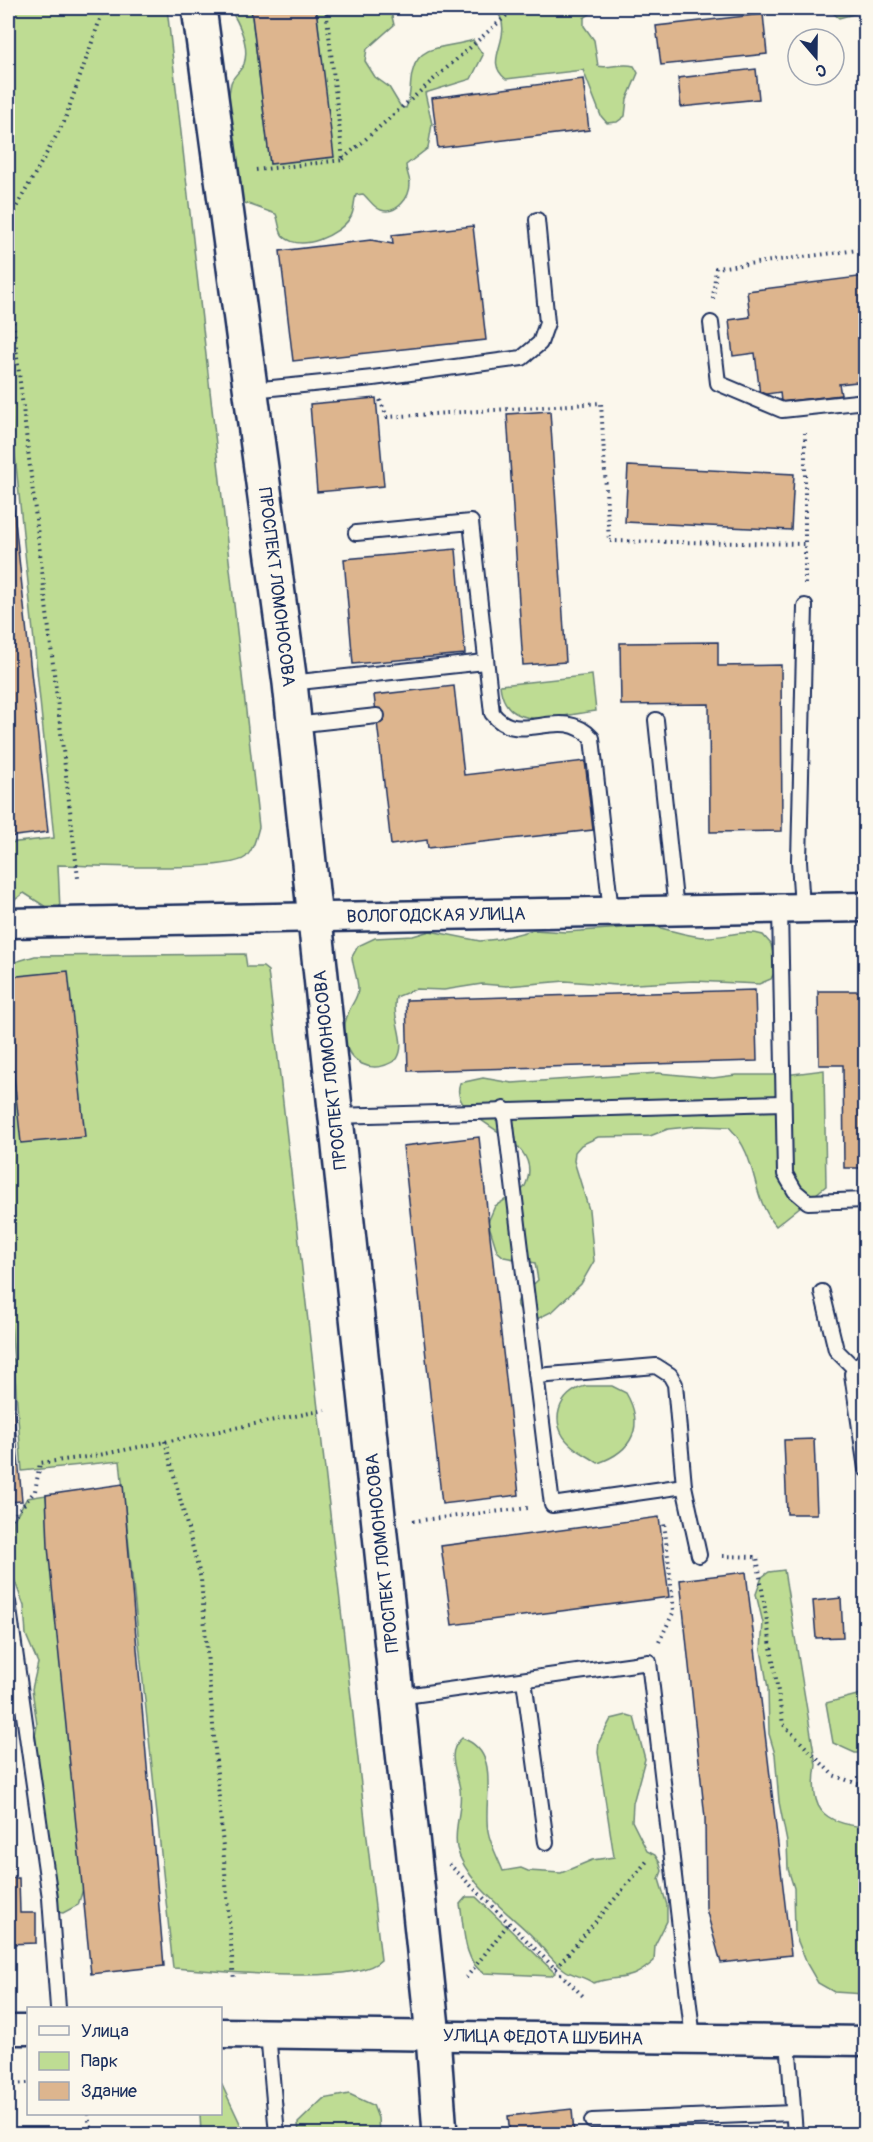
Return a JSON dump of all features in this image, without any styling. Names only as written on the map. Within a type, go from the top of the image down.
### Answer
[{"type":"main road","name":"ПРОСПЕКТ ЛОМОНОСОВА","points":[[199,8],[290,683],[313,919],[398,1697],[433,2036],[440,2134]]},
{"type":"street","name":"ВОЛОГОДСКАЯ УЛИЦА","points":[[8,923],[866,907]]},
{"type":"street","points":[[8,2030],[27,2030]]},
{"type":"street","name":"УЛИЦА ФЕДОТА ШУБИНА","points":[[222,2033],[866,2042]]},
{"type":"lane","points":[[252,390],[372,378],[522,358],[540,343],[547,323],[537,220]]},
{"type":"lane","points":[[711,323],[718,383],[782,410],[866,401]]},
{"type":"lane","points":[[356,533],[471,522],[489,703],[499,722],[514,729],[565,723],[580,728],[592,738],[610,912]]},
{"type":"lane","points":[[805,606],[799,861],[791,908],[783,1103],[785,1174],[795,1191],[808,1202],[866,1200]]},
{"type":"lane","points":[[290,683],[485,662]]},
{"type":"lane","points":[[294,725],[377,716]]},
{"type":"lane","points":[[656,720],[676,910]]},
{"type":"lane","points":[[335,1116],[504,1109],[783,1103]]},
{"type":"lane","points":[[504,1109],[552,1505],[684,1486]]},
{"type":"lane","points":[[822,1292],[836,1350],[855,1369]]},
{"type":"lane","points":[[866,1357],[852,1374],[866,1469]]},
{"type":"lane","points":[[537,1376],[656,1366],[670,1375],[675,1384],[684,1486],[699,1555]]},
{"type":"lane","points":[[8,1602],[50,1898],[58,2007]]},
{"type":"lane","points":[[398,1697],[649,1662],[693,2039]]},
{"type":"lane","points":[[524,1680],[546,1842]]},
{"type":"lane","points":[[8,1701],[22,1700]]},
{"type":"lane","points":[[268,2033],[277,2134]]},
{"type":"lane","points":[[788,2040],[795,2134]]},
{"type":"lane","points":[[592,2121],[794,2113]]},
{"type":"path","points":[[8,222],[64,122],[104,8]]},
{"type":"path","points":[[326,8],[343,160]]},
{"type":"path","points":[[255,170],[343,160],[515,8]]},
{"type":"path","points":[[711,323],[716,268],[866,249]]},
{"type":"path","points":[[13,322],[78,878]]},
{"type":"path","points":[[372,378],[387,417],[601,403],[609,541],[805,544]]},
{"type":"path","points":[[805,408],[805,606]]},
{"type":"path","points":[[8,1523],[34,1491],[40,1463],[94,1456],[325,1410]]},
{"type":"path","points":[[165,1441],[201,1579],[234,1981]]},
{"type":"path","points":[[649,1662],[674,1611],[660,1490]]},
{"type":"path","points":[[407,1522],[552,1505]]},
{"type":"path","points":[[699,1555],[757,1557],[783,1724],[833,1775],[866,1787]]},
{"type":"path","points":[[556,1968],[670,1834]]},
{"type":"path","points":[[448,1863],[584,1996]]},
{"type":"path","points":[[466,1978],[509,1923]]},
{"type":"path","points":[[8,2084],[27,2084]]},
{"type":"path","points":[[88,2115],[90,2134]]},
{"type":"path","points":[[62,2127],[63,2134]]},
{"type":"green space","points":[[8,8],[167,8],[259,827],[249,854],[234,862],[186,867],[58,865],[60,910],[49,909],[24,893],[8,905],[8,843],[54,838],[8,386]]},
{"type":"green space","points":[[229,8],[251,8],[270,164],[333,157],[316,8],[390,8],[394,25],[367,49],[365,61],[375,77],[389,87],[401,107],[406,108],[413,70],[422,55],[430,50],[473,40],[483,55],[471,79],[425,93],[432,124],[428,148],[406,165],[410,184],[408,194],[401,204],[392,210],[381,210],[363,194],[356,195],[352,215],[345,224],[329,236],[300,243],[283,236],[276,214],[242,202],[238,187],[229,93],[233,78],[244,64],[246,50],[240,27]]},
{"type":"green space","points":[[495,8],[599,8],[584,18],[584,26],[594,40],[598,66],[629,65],[634,66],[638,73],[627,99],[625,116],[617,122],[607,123],[601,116],[583,70],[506,79],[499,71],[497,64],[503,29]]},
{"type":"green space","points":[[827,8],[865,8],[865,11],[839,18]]},
{"type":"green space","points":[[592,675],[596,711],[551,718],[523,716],[512,711],[504,701],[500,685]]},
{"type":"green space","points":[[651,926],[700,937],[749,933],[763,935],[771,944],[776,968],[771,979],[759,984],[694,981],[616,985],[565,981],[507,986],[482,984],[444,990],[416,989],[396,997],[395,1006],[401,1045],[397,1059],[389,1064],[371,1067],[355,1059],[347,1047],[344,1033],[346,1018],[358,989],[352,957],[358,946],[375,938],[413,936],[430,931],[480,941],[533,930],[566,932]]},
{"type":"green space","points":[[245,954],[247,967],[263,967],[268,971],[381,1960],[366,1968],[343,1973],[282,1975],[173,1968],[120,1461],[22,1471],[8,1283],[8,964],[35,956]]},
{"type":"green space","points":[[824,1070],[826,1186],[776,1226],[762,1202],[746,1151],[729,1127],[698,1126],[668,1129],[650,1136],[598,1137],[581,1145],[575,1152],[574,1161],[589,1210],[594,1261],[581,1284],[553,1311],[535,1320],[519,1309],[518,1299],[538,1280],[535,1263],[504,1257],[497,1251],[488,1222],[495,1206],[524,1188],[529,1170],[524,1155],[513,1142],[468,1110],[460,1097],[460,1083],[483,1078],[512,1083],[658,1073],[713,1078],[736,1075],[785,1075]]},
{"type":"green space","points":[[586,1386],[612,1386],[626,1393],[635,1416],[635,1426],[627,1444],[620,1452],[598,1463],[570,1444],[559,1427],[559,1410],[563,1402],[576,1389]]},
{"type":"green space","points":[[46,1495],[84,1886],[78,1905],[63,1913],[58,1912],[34,1742],[37,1725],[32,1689],[38,1663],[26,1635],[24,1606],[14,1579],[12,1537],[14,1519],[27,1498]]},
{"type":"green space","points":[[784,1570],[816,1765],[814,1780],[817,1802],[821,1811],[828,1817],[838,1822],[865,1827],[864,1994],[834,1992],[818,1983],[807,1964],[795,1934],[794,1888],[788,1869],[787,1842],[779,1802],[775,1754],[769,1734],[768,1688],[761,1650],[763,1623],[756,1594],[762,1577],[769,1572]]},
{"type":"green space","points":[[865,1693],[865,1753],[855,1753],[833,1743],[826,1703]]},
{"type":"green space","points":[[627,1715],[634,1717],[645,1759],[633,1803],[632,1821],[647,1851],[655,1855],[660,1863],[662,1871],[659,1879],[667,1905],[667,1921],[655,1945],[654,1961],[631,1976],[593,1983],[568,1972],[556,1963],[533,1937],[478,1885],[469,1873],[462,1861],[456,1841],[461,1796],[453,1756],[457,1743],[462,1738],[475,1745],[483,1754],[488,1778],[488,1831],[503,1871],[521,1868],[528,1871],[561,1873],[592,1860],[614,1857],[598,1752],[599,1742],[611,1719]]},
{"type":"green space","points":[[466,1897],[476,1897],[555,1973],[551,1976],[484,1973],[477,1968],[468,1952],[464,1932],[460,1904]]},
{"type":"green space","points":[[222,2085],[245,2134],[201,2134],[200,2115],[222,2115]]},
{"type":"green space","points":[[349,2094],[373,2105],[378,2118],[379,2134],[299,2134],[298,2123],[323,2099]]},
{"type":"building","points":[[251,8],[316,8],[334,157],[270,164]]},
{"type":"building","points":[[763,14],[767,54],[661,65],[656,26]]},
{"type":"building","points":[[756,69],[759,99],[681,107],[678,78]]},
{"type":"building","points":[[583,79],[589,130],[438,148],[432,98]]},
{"type":"building","points":[[473,226],[486,340],[293,361],[280,251],[371,240],[393,244],[392,235]]},
{"type":"building","points":[[866,276],[866,381],[839,384],[841,395],[781,402],[780,392],[760,395],[755,353],[733,356],[729,320],[750,317],[747,291]]},
{"type":"building","points":[[376,398],[384,486],[317,492],[310,404]]},
{"type":"building","points":[[550,411],[566,662],[523,665],[507,414]]},
{"type":"building","points":[[8,455],[48,832],[8,837]]},
{"type":"building","points":[[628,466],[794,474],[791,530],[625,522]]},
{"type":"building","points":[[456,549],[465,654],[353,664],[344,559]]},
{"type":"building","points":[[718,642],[718,666],[781,665],[782,831],[710,832],[709,704],[621,705],[620,643]]},
{"type":"building","points":[[454,686],[464,775],[585,761],[593,830],[428,848],[427,840],[391,845],[374,695]]},
{"type":"building","points":[[68,971],[85,1137],[21,1143],[8,1021],[8,977]]},
{"type":"building","points":[[755,990],[757,1061],[408,1071],[406,1000]]},
{"type":"building","points":[[818,991],[866,991],[866,1168],[844,1168],[843,1065],[819,1065]]},
{"type":"building","points":[[479,1137],[519,1495],[442,1504],[403,1146]]},
{"type":"building","points":[[8,1350],[22,1501],[8,1502]]},
{"type":"building","points":[[814,1439],[817,1514],[787,1514],[784,1440]]},
{"type":"building","points":[[123,1484],[164,1966],[91,1974],[48,1547],[46,1495]]},
{"type":"building","points":[[659,1517],[669,1597],[452,1625],[441,1546]]},
{"type":"building","points":[[746,1572],[791,1955],[721,1963],[706,1909],[705,1818],[680,1580]]},
{"type":"building","points":[[841,1598],[843,1637],[816,1638],[813,1601]]},
{"type":"building","points":[[8,1878],[19,1878],[20,1913],[36,1913],[36,1943],[8,1944]]},
{"type":"building","points":[[572,2109],[574,2134],[510,2134],[508,2116]]}]
